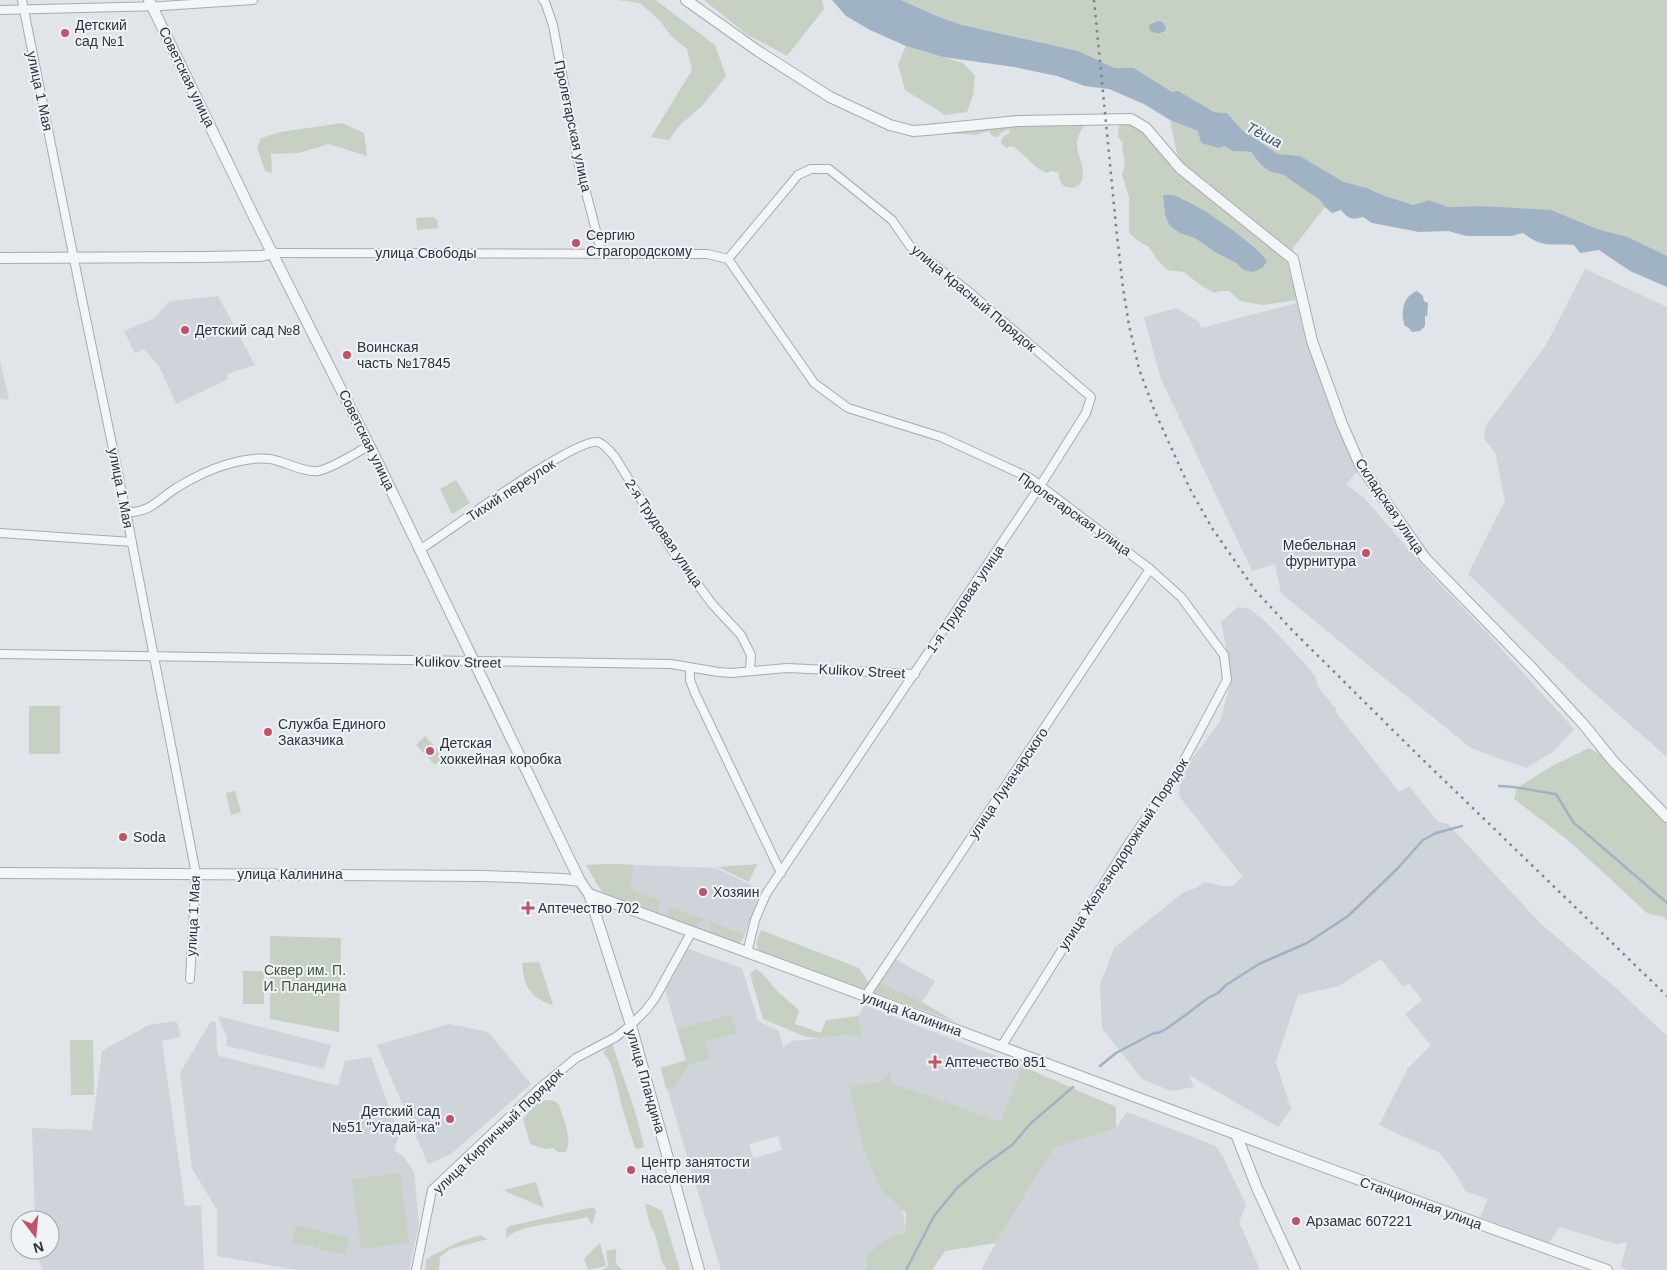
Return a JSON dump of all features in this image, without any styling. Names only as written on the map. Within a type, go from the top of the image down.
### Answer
[{"type":"street","name":"улица 1 Мая","points":[[22,0],[132,542],[196,874],[190,978]]},
{"type":"street","points":[[0,10],[253,0]]},
{"type":"street","name":"Пролетарская улица","points":[[543,0],[553,25],[579,166],[600,253]]},
{"type":"street","name":"Складская улица","points":[[686,0],[758,51],[830,97],[890,125],[913,130],[926,130],[1018,121],[1131,119],[1146,128],[1180,168],[1293,259],[1312,341],[1342,424],[1360,465],[1425,558],[1533,668],[1613,761],[1667,817]]},
{"type":"street","name":"Советская улица","points":[[151,3],[252,212],[421,549],[580,881]]},
{"type":"street","name":"улица Красный Порядок","points":[[728,258],[798,176],[812,169],[829,169],[892,220],[910,246],[968,291],[1091,397]]},
{"type":"street","name":"улица Свободы","points":[[0,258],[252,256],[274,254],[600,253],[707,254],[728,258]]},
{"type":"street","name":"Пролетарская улица","points":[[728,258],[814,383],[848,408],[941,437],[1030,478],[1150,569],[1180,597],[1224,655]]},
{"type":"street","name":"1-я Трудовая улица","points":[[747,953],[755,920],[766,894],[1040,486],[1086,412],[1091,397]]},
{"type":"street","name":"Тихий переулок","points":[[421,549],[552,461],[582,445],[597,442],[605,446]]},
{"type":"street","points":[[126,512],[150,508],[177,488],[201,474],[224,465],[256,459],[270,459],[295,467],[318,471],[370,445]]},
{"type":"street","name":"2-я Трудовая улица","points":[[605,446],[615,457],[672,550],[713,605],[741,635],[751,655],[750,670]]},
{"type":"street","points":[[0,533],[132,542]]},
{"type":"street","name":"улица Луначарского","points":[[865,997],[1150,569]]},
{"type":"street","name":"Kulikov Street","points":[[0,654],[671,664],[725,673],[787,668],[915,674]]},
{"type":"street","name":"улица Железнодорожный Порядок","points":[[1001,1047],[1131,840],[1179,770],[1227,680],[1224,655]]},
{"type":"street","points":[[690,668],[690,680],[695,693],[781,873]]},
{"type":"street","name":"улица Калинина","points":[[0,873],[486,876],[580,881]]},
{"type":"street","name":"улица Пландина","points":[[580,881],[589,894],[631,1026],[699,1270]]},
{"type":"street","name":"улица Калинина","points":[[589,894],[1236,1134]]},
{"type":"street","name":"улица Кирпичный Порядок","points":[[416,1270],[432,1190],[541,1088],[576,1058],[616,1037],[631,1026],[655,998],[692,931]]},
{"type":"street","points":[[1236,1134],[1257,1188],[1295,1270]]},
{"type":"street","name":"Станционная улица","points":[[1236,1134],[1395,1194],[1607,1270]]},
{"type":"shaded area","points":[[1585,269],[1667,307],[1667,757],[1577,678],[1468,574],[1505,501],[1495,452],[1484,439],[1485,427],[1546,345]]},
{"type":"shaded area","points":[[218,296],[255,365],[227,374],[228,379],[176,404],[159,366],[144,349],[135,353],[124,331],[153,319],[170,301]]},
{"type":"shaded area","points":[[1301,302],[1360,469],[1346,484],[1364,498],[1432,576],[1489,635],[1574,729],[1553,752],[1526,768],[1471,748],[1373,669],[1281,593],[1275,564],[1252,571],[1161,379],[1144,317],[1176,308],[1199,322],[1201,328]]},
{"type":"shaded area","points":[[0,360],[9,400],[0,399]]},
{"type":"shaded area","points":[[1238,607],[1250,609],[1268,624],[1307,666],[1315,676],[1318,687],[1336,709],[1335,711],[1399,792],[1409,786],[1438,822],[1448,824],[1541,924],[1616,988],[1667,1036],[1667,1270],[1629,1270],[1621,1267],[1627,1242],[1617,1244],[1559,1227],[1549,1243],[1480,1217],[1488,1199],[1465,1191],[1458,1177],[1440,1153],[1379,1125],[1408,1068],[1431,1045],[1405,1014],[1422,1000],[1409,983],[1403,987],[1381,959],[1339,986],[1298,995],[1276,1062],[1291,1109],[1278,1127],[1189,1075],[1194,1087],[1171,1091],[1142,1079],[1102,1028],[1100,985],[1114,948],[1184,892],[1196,888],[1205,882],[1232,886],[1243,877],[1179,796],[1181,773],[1220,722],[1232,677],[1221,622]]},
{"type":"shaded area","points":[[614,864],[716,868],[761,890],[743,939],[739,944],[602,892],[586,865]]},
{"type":"shaded area","points":[[688,949],[742,968],[758,1021],[779,1031],[783,1047],[792,1041],[799,1040],[848,1035],[862,1037],[859,1016],[864,1005],[1022,1066],[1001,1121],[881,1081],[849,1086],[882,1191],[902,1209],[904,1217],[905,1232],[884,1240],[866,1256],[867,1270],[721,1270],[661,1068],[686,1060],[665,990]],"holes":[[[778,1136],[782,1150],[753,1158],[749,1144]]]},
{"type":"shaded area","points":[[895,959],[935,981],[918,1008],[872,992]]},
{"type":"shaded area","points":[[218,1016],[331,1045],[324,1069],[226,1046],[227,1038]]},
{"type":"shaded area","points":[[175,1021],[178,1024],[181,1037],[162,1041],[185,1206],[201,1205],[204,1270],[43,1270],[39,1260],[60,1260],[60,1210],[35,1210],[32,1128],[92,1130],[102,1051],[149,1025]]},
{"type":"shaded area","points":[[211,1021],[216,1022],[217,1051],[219,1056],[338,1086],[345,1061],[371,1057],[399,1135],[394,1150],[403,1156],[414,1172],[419,1224],[409,1270],[298,1270],[217,1256],[217,1210],[192,1168],[180,1073]]},
{"type":"shaded area","name":"Детский сад №51 \"Угадай-ка\"","points":[[449,1024],[488,1032],[531,1084],[451,1154],[428,1164],[377,1045]]},
{"type":"shaded area","points":[[1127,1112],[1216,1146],[1246,1205],[1239,1222],[1260,1270],[981,1270],[1054,1148],[1116,1128]]},
{"type":"green space","points":[[618,0],[655,0],[715,45],[726,76],[703,105],[680,125],[669,140],[651,137],[692,70],[687,49],[671,36],[660,21],[640,3]]},
{"type":"green space","points":[[704,0],[822,0],[824,9],[787,56],[746,34]]},
{"type":"green space","points":[[901,0],[1667,0],[1667,256],[1628,237],[1514,209],[1479,206],[1448,207],[1429,200],[1413,205],[1385,196],[1367,188],[1344,182],[1300,156],[1278,154],[1242,130],[1227,113],[1214,112],[1172,92],[1134,68],[1115,68],[1078,51],[962,25]]},
{"type":"green space","points":[[906,46],[963,63],[975,76],[973,95],[967,112],[945,115],[905,90],[898,64]]},
{"type":"green space","points":[[1170,120],[1198,131],[1233,151],[1251,152],[1261,165],[1269,171],[1284,175],[1319,199],[1325,207],[1293,248],[1293,259],[1180,168]]},
{"type":"green space","points":[[1123,121],[1141,129],[1289,258],[1299,300],[1263,305],[1240,301],[1229,291],[1214,293],[1184,272],[1167,270],[1149,247],[1129,233],[1129,197],[1122,175],[1125,164],[1123,143],[1118,137],[1119,123]],"holes":[[[1164,196],[1182,198],[1217,219],[1244,240],[1251,272],[1207,246],[1165,215]]]},
{"type":"green space","points":[[342,123],[364,133],[367,156],[329,144],[298,153],[271,154],[272,173],[265,171],[257,147],[261,138],[281,132]]},
{"type":"green space","points":[[1050,123],[1085,123],[1077,141],[1083,175],[1078,186],[1071,188],[1064,186],[1060,180],[1059,173],[1052,171],[1046,173],[1036,167],[1016,148],[1011,146],[1006,148],[1001,143],[1002,138],[1009,133],[1010,129],[1002,132],[998,137],[992,136],[989,131],[974,135],[928,134],[929,133]]},
{"type":"green space","points":[[433,217],[437,220],[438,228],[417,230],[416,218]]},
{"type":"green space","points":[[456,480],[470,503],[452,514],[440,489]]},
{"type":"green space","points":[[29,706],[60,706],[60,754],[29,754]]},
{"type":"green space","name":"Детская хоккейная коробка","points":[[425,736],[444,757],[435,765],[416,745]]},
{"type":"green space","points":[[1589,748],[1613,761],[1667,817],[1667,921],[1663,917],[1647,913],[1569,841],[1514,799],[1517,788],[1552,766]]},
{"type":"green space","points":[[235,791],[241,812],[231,815],[226,793]]},
{"type":"green space","points":[[757,864],[749,882],[718,867]]},
{"type":"green space","points":[[586,865],[633,865],[631,889],[661,901],[657,912],[602,892]]},
{"type":"green space","points":[[669,906],[704,919],[697,928],[667,916]]},
{"type":"green space","points":[[711,922],[745,935],[739,944],[710,932]]},
{"type":"green space","points":[[761,930],[859,968],[869,983],[865,990],[758,950],[756,943]]},
{"type":"green space","name":"Сквер им. П. И. Пландина","points":[[270,936],[341,938],[339,1032],[270,1019]]},
{"type":"green space","points":[[539,962],[553,1005],[534,995],[524,979],[522,963]]},
{"type":"green space","points":[[755,969],[761,972],[779,993],[799,1010],[795,1024],[821,1033],[826,1020],[859,1016],[862,1037],[848,1035],[820,1038],[806,1037],[763,1019],[750,974]]},
{"type":"green space","points":[[243,971],[264,971],[264,1004],[243,1004]]},
{"type":"green space","points":[[878,982],[922,1002],[956,1022],[872,992]]},
{"type":"green space","points":[[731,1015],[737,1033],[705,1041],[710,1059],[689,1064],[674,1087],[666,1089],[661,1068],[686,1060],[677,1029]]},
{"type":"green space","points":[[70,1040],[93,1040],[94,1095],[71,1095]]},
{"type":"green space","points":[[612,1043],[641,1134],[644,1147],[638,1149],[635,1148],[613,1070],[603,1052]]},
{"type":"green space","points":[[1022,1066],[1116,1107],[1116,1128],[1054,1148],[996,1243],[945,1251],[932,1270],[867,1270],[866,1256],[884,1240],[905,1232],[906,1213],[882,1191],[863,1148],[849,1086],[881,1081],[890,1072],[892,1084],[1001,1121]]},
{"type":"green space","points":[[540,1101],[555,1101],[559,1105],[565,1122],[568,1135],[566,1152],[558,1152],[553,1148],[545,1149],[530,1144],[523,1118]]},
{"type":"green space","points":[[400,1173],[409,1243],[361,1249],[352,1179]]},
{"type":"green space","points":[[536,1182],[544,1208],[503,1190]]},
{"type":"green space","points":[[645,1204],[662,1211],[680,1270],[667,1270],[662,1262]]},
{"type":"green space","points":[[593,1207],[596,1211],[592,1225],[587,1217],[522,1229],[506,1238],[506,1229],[510,1226]]},
{"type":"green space","points":[[296,1225],[323,1231],[318,1248],[292,1242]]},
{"type":"green space","points":[[323,1232],[350,1238],[345,1255],[319,1249]]},
{"type":"green space","points":[[480,1235],[488,1239],[450,1249],[440,1257],[439,1270],[425,1270],[426,1259],[454,1244]]},
{"type":"green space","points":[[600,1243],[606,1266],[588,1270],[584,1259]]},
{"type":"green space","points":[[616,1249],[616,1263],[623,1270],[602,1270],[608,1266],[606,1251]]},
{"type":"water","points":[[832,0],[901,0],[962,25],[1078,51],[1115,68],[1134,68],[1172,92],[1178,91],[1214,112],[1227,113],[1242,130],[1278,154],[1300,156],[1344,182],[1367,188],[1413,205],[1429,200],[1448,207],[1479,206],[1551,210],[1597,229],[1628,237],[1667,256],[1667,287],[1630,271],[1599,250],[1580,253],[1574,245],[1542,243],[1523,233],[1511,236],[1467,236],[1448,231],[1419,232],[1372,223],[1363,217],[1350,218],[1341,210],[1332,213],[1319,199],[1284,175],[1269,171],[1261,165],[1251,152],[1233,151],[1224,146],[1219,148],[1201,143],[1198,131],[1170,120],[1144,104],[1109,89],[1085,86],[1057,76],[1014,67],[943,57],[906,46],[870,30],[846,16]]},
{"type":"water","points":[[1158,21],[1164,24],[1166,30],[1159,33],[1150,31],[1149,25]]},
{"type":"water","points":[[1163,195],[1171,195],[1193,204],[1237,233],[1261,253],[1267,261],[1263,267],[1251,272],[1244,270],[1195,238],[1180,233],[1170,226],[1165,215]]},
{"type":"water","points":[[1417,291],[1423,296],[1424,301],[1428,303],[1427,317],[1425,316],[1425,326],[1420,331],[1412,332],[1405,326],[1403,311],[1406,301],[1412,293]]},
{"type":"waterway","points":[[1499,786],[1556,794],[1573,822],[1667,903]]},
{"type":"waterway","points":[[1100,1066],[1116,1053],[1154,1033],[1166,1029],[1208,998],[1218,993],[1226,985],[1259,964],[1307,943],[1348,916],[1397,869],[1423,840],[1436,833],[1462,826]]},
{"type":"waterway","points":[[906,1270],[934,1216],[957,1188],[1012,1145],[1031,1123],[1073,1087]]},
{"type":"railway","points":[[1094,0],[1117,236],[1129,325],[1139,369],[1155,412],[1190,489],[1212,528],[1255,590],[1292,630],[1667,996]]},
{"type":"place","name":"Детский сад №1","points":[[65,33]]},
{"type":"place","name":"Сергию Страгородскому","points":[[576,243]]},
{"type":"place","name":"Детский сад №8","points":[[185,330]]},
{"type":"place","name":"Воинская часть №17845","points":[[347,355]]},
{"type":"place","name":"Мебельная фурнитура","points":[[1366,553]]},
{"type":"place","name":"Служба Единого Заказчика","points":[[268,732]]},
{"type":"place","name":"Детская хоккейная коробка","points":[[430,751]]},
{"type":"place","name":"Soda","points":[[123,837]]},
{"type":"place","name":"Хозяин","points":[[703,892]]},
{"type":"place","name":"Аптечество 702","points":[[528,908]]},
{"type":"place","name":"Аптечество 851","points":[[935,1062]]},
{"type":"place","name":"Детский сад №51 \"Угадай-ка\"","points":[[450,1119]]},
{"type":"place","name":"Центр занятости населения","points":[[631,1170]]},
{"type":"place","name":"Арзамас 607221","points":[[1296,1221]]},
{"type":"water label","name":"Тёша","points":[[1264,135]]}]
